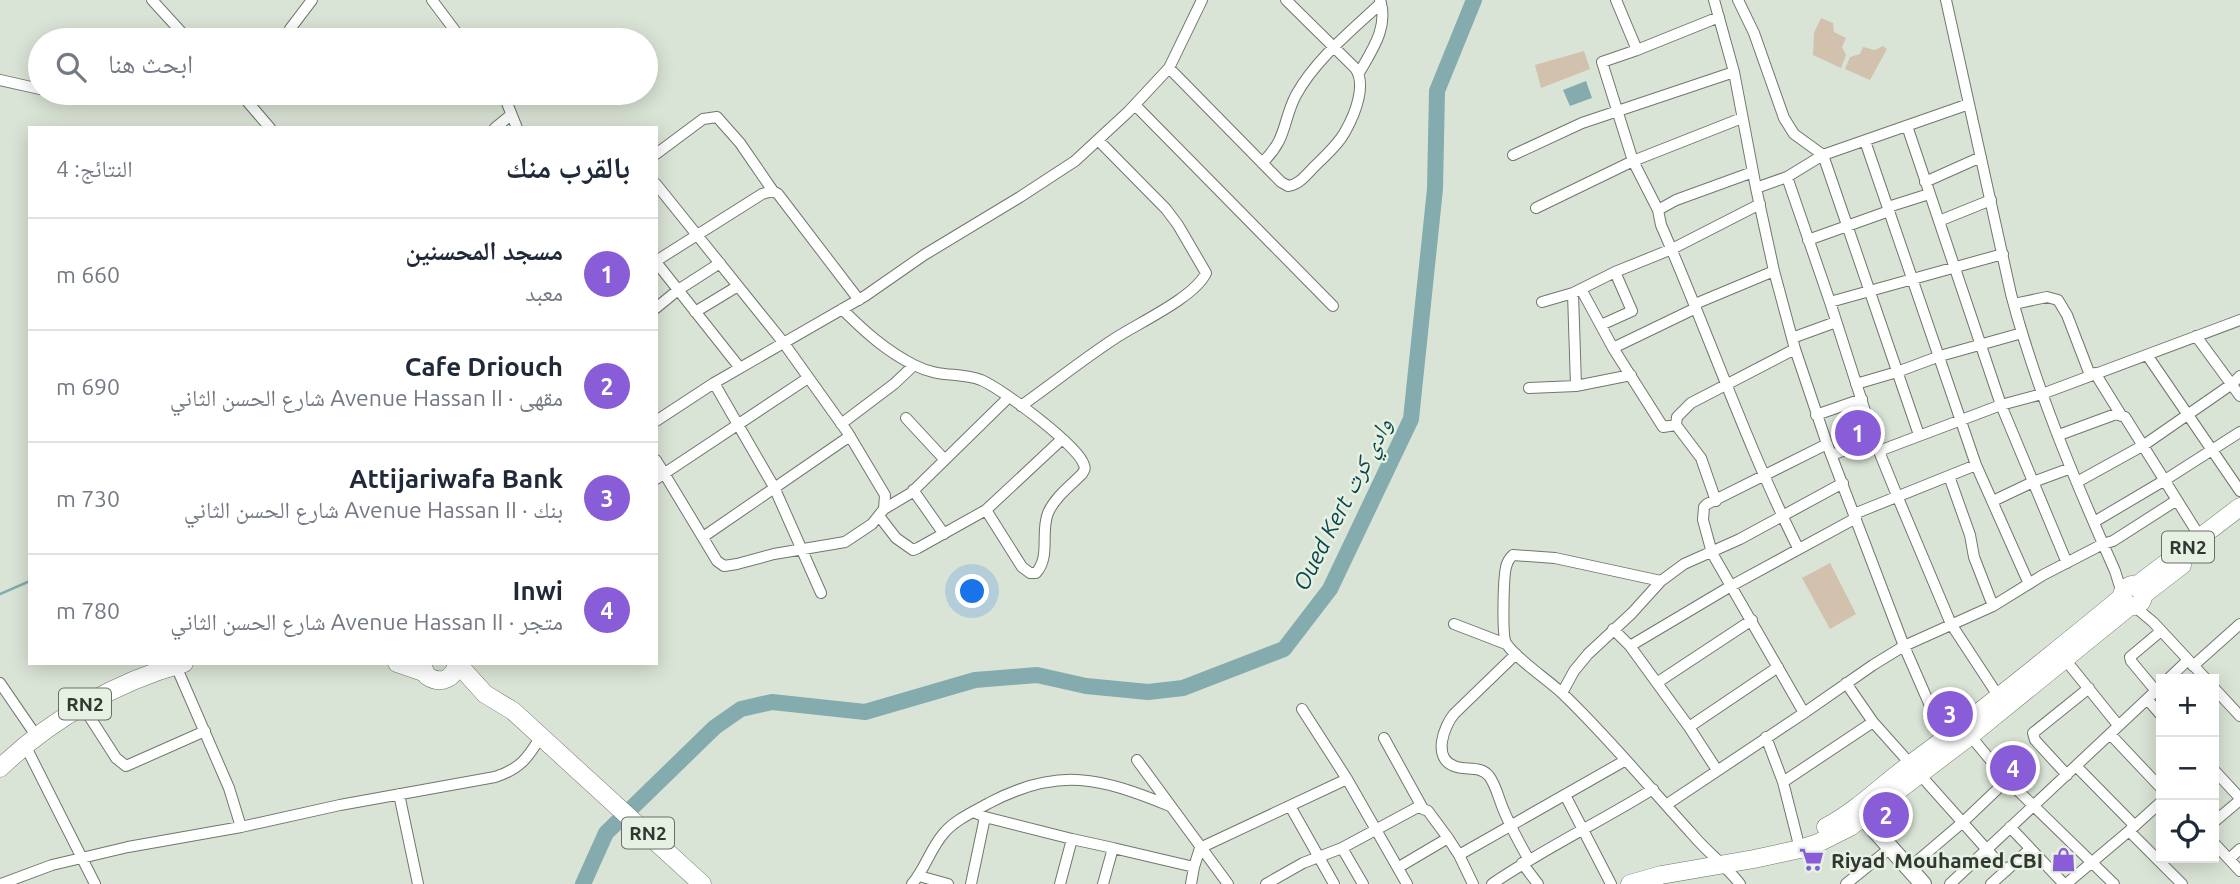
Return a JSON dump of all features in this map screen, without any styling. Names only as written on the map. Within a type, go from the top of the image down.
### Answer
[{"type":"main road","name":"RN2","points":[[1630,884],[1719,860],[1835,835],[1914,769],[2062,655],[2200,537],[2240,507]]},
{"type":"main road","name":"RN2","points":[[2132,596],[2240,519]]},
{"type":"main road","name":"RN2","points":[[1914,769],[1945,740],[1966,731],[1999,697],[2062,655]]},
{"type":"main road","name":"RN2","points":[[0,768],[31,741],[82,705],[177,665]]},
{"type":"main road","name":"RN2","points":[[443,681],[453,674],[456,665]]},
{"type":"main road","name":"RN2","points":[[459,665],[485,694]]},
{"type":"main road","name":"RN2","points":[[422,667],[432,680],[485,694],[513,711],[702,884]]},
{"type":"main road","name":"RN2","points":[[1613,884],[1632,876],[1662,876]]},
{"type":"street","points":[[152,0],[177,28]]},
{"type":"street","points":[[291,28],[312,0]]},
{"type":"street","points":[[432,0],[452,28]]},
{"type":"street","points":[[658,420],[714,383],[859,300],[933,249],[1058,173],[1135,105],[1169,68],[1202,0]]},
{"type":"street","points":[[1286,0],[1359,73]]},
{"type":"street","points":[[1616,0],[1637,50]]},
{"type":"street","points":[[1714,0],[1734,72],[1774,271],[1793,343],[1829,450],[1905,646],[1945,740]]},
{"type":"street","points":[[1738,0],[1754,33],[1784,118],[1794,134],[1823,155],[1919,435]]},
{"type":"street","points":[[1946,0],[2014,304],[2042,394],[2115,571],[2153,622],[2201,674]]},
{"type":"street","points":[[1169,68],[1262,163],[1288,186],[1295,185],[1346,132],[1360,90],[1359,73],[1382,27],[1381,2]]},
{"type":"street","points":[[1262,163],[1283,135],[1296,96],[1334,47],[1381,2]]},
{"type":"street","points":[[1719,17],[1602,62],[1633,160],[1658,210],[1661,225],[1764,476],[1798,548]]},
{"type":"street","points":[[1513,155],[1582,123],[1734,72]]},
{"type":"street","points":[[0,80],[28,86]]},
{"type":"street","points":[[1756,188],[1787,177],[1823,155],[1969,104]]},
{"type":"street","points":[[250,105],[268,126]]},
{"type":"street","points":[[507,105],[516,126]]},
{"type":"street","points":[[1135,105],[1333,306]]},
{"type":"street","points":[[497,126],[511,115]]},
{"type":"street","points":[[658,153],[703,119],[717,117],[859,300]]},
{"type":"street","points":[[1536,208],[1633,160],[1742,118]]},
{"type":"street","points":[[1907,127],[2001,405],[2067,563]]},
{"type":"street","points":[[1021,406],[1114,339],[1197,286],[1206,273],[1166,209],[1098,140]]},
{"type":"street","points":[[1865,141],[1940,356],[1959,420],[2029,584]]},
{"type":"street","points":[[1808,240],[1889,209],[1981,158]]},
{"type":"street","points":[[1658,210],[1676,200],[1753,172]]},
{"type":"street","points":[[1787,177],[1874,439],[1898,498],[1951,624],[1999,697]]},
{"type":"street","points":[[658,187],[783,342],[842,424],[885,495],[881,512],[896,538],[913,550],[986,510],[1062,439]]},
{"type":"street","points":[[658,260],[762,194],[773,191]]},
{"type":"street","points":[[1939,221],[1991,200]]},
{"type":"street","points":[[1542,302],[1577,291],[1672,249],[1760,204]]},
{"type":"street","points":[[1830,302],[2003,254]]},
{"type":"street","points":[[658,306],[678,289],[720,263]]},
{"type":"street","points":[[658,264],[740,368]]},
{"type":"street","points":[[1613,348],[1774,271]]},
{"type":"street","points":[[1601,324],[1632,311],[1615,272]]},
{"type":"street","points":[[695,312],[738,286]]},
{"type":"street","points":[[1577,291],[1601,324],[1613,348],[1664,427],[1676,425]]},
{"type":"street","points":[[1576,386],[1577,291]]},
{"type":"street","points":[[2014,304],[2047,297],[2062,304],[2092,374],[2144,445],[2200,537]]},
{"type":"street","points":[[842,309],[860,328],[914,365],[940,375],[971,377],[1009,397],[1062,439],[1081,458],[1085,470],[1055,501],[1049,512],[1044,537],[1045,557],[1036,573],[1030,573],[1022,567],[986,510]]},
{"type":"street","points":[[1879,451],[2240,320]]},
{"type":"street","points":[[1716,501],[1700,458],[1676,425],[1677,417],[1684,408],[1793,343],[1836,322]]},
{"type":"street","points":[[1856,384],[2022,333]]},
{"type":"street","points":[[2196,336],[2236,380],[2240,396]]},
{"type":"street","points":[[2147,355],[2240,491]]},
{"type":"street","points":[[842,424],[914,365]]},
{"type":"street","points":[[1529,388],[1576,386],[1631,375]]},
{"type":"street","points":[[808,378],[660,477],[717,561],[724,566],[845,542],[862,532],[881,512],[913,490],[1009,397]]},
{"type":"street","points":[[2077,482],[2144,445],[2236,380]]},
{"type":"street","points":[[714,383],[774,487],[821,593]]},
{"type":"street","points":[[1816,415],[1862,399]]},
{"type":"street","points":[[2059,435],[2106,417],[2121,415]]},
{"type":"street","points":[[906,418],[944,459]]},
{"type":"street","points":[[2094,522],[2240,432]]},
{"type":"street","points":[[703,537],[850,436]]},
{"type":"street","points":[[1804,713],[1712,552],[1703,513],[1707,504],[1764,476],[1829,450],[1874,439]]},
{"type":"street","points":[[1630,646],[1855,516],[1976,465]]},
{"type":"street","points":[[1993,501],[2071,468]]},
{"type":"street","points":[[1949,476],[1993,606]]},
{"type":"street","points":[[1562,693],[1574,671],[1661,581],[1685,564],[1843,483]]},
{"type":"street","points":[[913,490],[944,534]]},
{"type":"street","points":[[1666,805],[1905,646],[1993,606],[2067,563],[2113,541],[2177,500]]},
{"type":"street","points":[[1506,644],[1502,623],[1505,571],[1507,562],[1513,555],[1555,558],[1661,581]]},
{"type":"street","points":[[1658,682],[1752,620]]},
{"type":"street","points":[[1454,624],[1506,644],[1562,693],[1740,884]]},
{"type":"street","points":[[2175,674],[2240,624]]},
{"type":"street","points":[[1614,629],[1658,682],[1717,770]]},
{"type":"street","points":[[2156,685],[2133,665],[2130,657],[2161,631]]},
{"type":"street","points":[[1516,654],[1446,723],[1441,744],[1451,765],[1477,769],[1492,779],[1525,862],[1538,884]]},
{"type":"street","points":[[2062,655],[2090,688],[2114,730],[2156,782]]},
{"type":"street","points":[[180,665],[229,788],[241,827]]},
{"type":"street","points":[[1689,727],[1777,667]]},
{"type":"street","points":[[0,683],[31,741],[94,884]]},
{"type":"street","points":[[1846,683],[1873,722],[2006,871]]},
{"type":"street","points":[[2090,688],[2033,733],[2035,740],[2071,770],[2132,829],[2182,884]]},
{"type":"street","points":[[1950,884],[2156,691]]},
{"type":"street","points":[[2219,693],[2238,710]]},
{"type":"street","points":[[2147,699],[2156,709]]},
{"type":"street","points":[[82,705],[117,758],[126,766],[205,732]]},
{"type":"street","points":[[1302,709],[1347,779],[1408,884]]},
{"type":"street","points":[[1783,782],[1873,722]]},
{"type":"street","points":[[1966,731],[2007,780],[2114,884]]},
{"type":"street","points":[[1,884],[81,857],[241,827],[288,815],[495,778],[524,762],[541,736]]},
{"type":"street","points":[[1766,737],[1783,782],[1799,844]]},
{"type":"street","points":[[1384,738],[1422,807],[1448,838],[1473,884]]},
{"type":"street","points":[[1137,760],[1228,884]]},
{"type":"street","points":[[1459,855],[1626,760]]},
{"type":"street","points":[[2219,776],[2240,799],[2219,818]]},
{"type":"street","points":[[948,884],[916,880],[942,835],[973,812],[1023,788],[1059,780],[1080,779],[1110,784],[1170,806]]},
{"type":"street","points":[[1191,884],[1200,848],[1347,779]]},
{"type":"street","points":[[1859,814],[1914,878],[1963,822],[2007,780]]},
{"type":"street","points":[[1492,884],[1525,862],[1584,831],[1653,789]]},
{"type":"street","points":[[399,794],[418,884]]},
{"type":"street","points":[[1565,795],[1613,884]]},
{"type":"street","points":[[1290,806],[1334,884]]},
{"type":"street","points":[[1266,884],[1422,807]]},
{"type":"street","points":[[2010,827],[2065,884],[2156,807]]},
{"type":"street","points":[[973,812],[1072,839],[1194,867]]},
{"type":"street","points":[[971,884],[985,817]]},
{"type":"street","points":[[1399,867],[1448,838]]},
{"type":"street","points":[[1060,884],[1072,839]]},
{"type":"street","points":[[1103,884],[1113,848]]},
{"type":"street","points":[[1342,848],[1363,884]]},
{"type":"street","points":[[2219,848],[2240,871]]},
{"type":"street","points":[[1846,884],[1889,849]]},
{"type":"street","points":[[1991,884],[2030,849]]},
{"type":"street","points":[[2229,859],[2240,849]]},
{"type":"shaded area","points":[[1821,18],[1833,23],[1834,32],[1846,38],[1842,47],[1846,55],[1841,68],[1813,55],[1814,33]]},
{"type":"shaded area","points":[[1883,46],[1887,49],[1870,80],[1845,69],[1850,57],[1860,54],[1863,47],[1875,50]]},
{"type":"shaded area","points":[[1584,51],[1590,69],[1541,88],[1535,65]]},
{"type":"shaded area","points":[[1830,563],[1856,614],[1830,629],[1802,578]]},
{"type":"water","points":[[1586,81],[1592,98],[1570,106],[1563,90]]},
{"type":"waterway","name":"Oued Kert وادي كرت","points":[[583,884],[606,833],[715,727],[741,709],[772,702],[865,712],[975,680],[1037,675],[1086,686],[1148,692],[1183,688],[1284,649],[1330,589],[1411,419],[1435,189],[1437,91],[1474,0]]},
{"type":"waterway","points":[[0,594],[28,582]]},
{"type":"place","name":"مسجد المحسنين","points":[[1858,433]]},
{"type":"place","name":"Attijariwafa Bank","points":[[1950,714]]},
{"type":"place","name":"Inwi","points":[[2013,768]]},
{"type":"place","name":"Cafe Driouch","points":[[1886,815]]},
{"type":"place","name":"Riyad","points":[[1811,860]]},
{"type":"place","name":"Mouhamed CBI","points":[[2063,860]]}]
